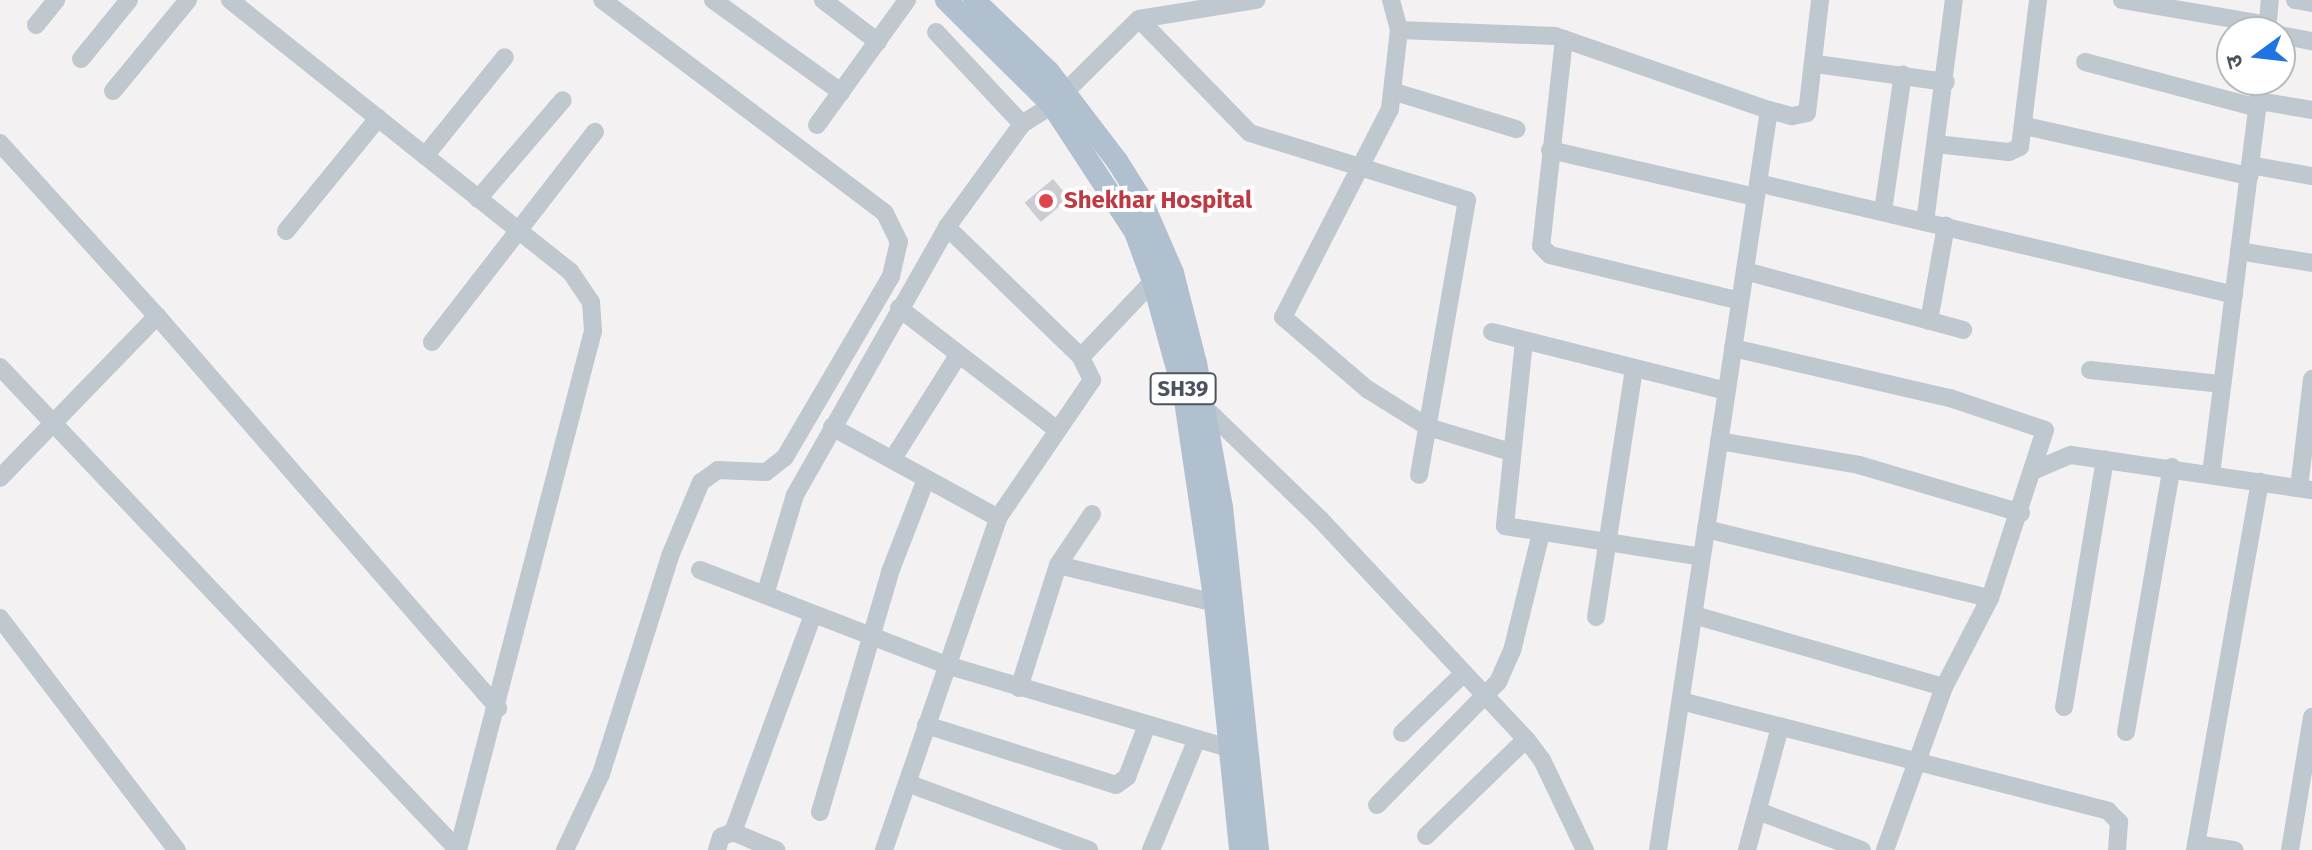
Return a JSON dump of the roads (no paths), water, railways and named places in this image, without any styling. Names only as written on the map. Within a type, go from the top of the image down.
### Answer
[{"type":"main road","name":"SH39","points":[[946,0],[1058,99],[1135,232],[1153,281],[1184,394],[1215,603],[1240,850]]},
{"type":"main road","name":"SH39","points":[[974,0],[1141,199],[1186,316],[1222,507],[1258,850]]},
{"type":"street","points":[[36,25],[56,0]]},
{"type":"street","points":[[81,59],[129,0]]},
{"type":"street","points":[[113,91],[188,0]]},
{"type":"street","points":[[230,0],[518,230],[585,288],[593,331],[498,708],[458,850]]},
{"type":"street","points":[[565,850],[601,774],[670,556],[701,482],[718,470],[766,472],[785,457],[891,276],[899,242],[885,213],[602,0]]},
{"type":"street","points":[[713,0],[841,92]]},
{"type":"street","points":[[823,0],[878,42]]},
{"type":"street","points":[[817,125],[907,0]]},
{"type":"street","points":[[765,595],[795,495],[832,427],[947,227],[1022,124],[1058,99],[1143,11],[1256,0]]},
{"type":"street","points":[[1391,0],[1399,30],[1395,92],[1364,166],[1283,317],[1367,389],[1428,427],[1511,452]]},
{"type":"street","points":[[1399,30],[1564,39],[1769,110],[1807,113],[1816,64],[1820,0]]},
{"type":"street","points":[[1925,222],[1946,82],[1954,0]]},
{"type":"street","points":[[1936,144],[2009,152],[2020,147],[2025,126],[2038,0]]},
{"type":"street","points":[[2122,0],[2216,19]]},
{"type":"street","points":[[2295,0],[2312,3]]},
{"type":"street","points":[[1143,11],[1250,133],[1464,197],[1468,204],[1419,475]]},
{"type":"street","points":[[936,32],[1022,124]]},
{"type":"street","points":[[1564,39],[1539,239],[1545,251],[1740,301]]},
{"type":"street","points":[[425,156],[505,57]]},
{"type":"street","points":[[2085,62],[2258,104],[2312,110]]},
{"type":"street","points":[[1816,64],[1946,82]]},
{"type":"street","points":[[1883,211],[1903,74]]},
{"type":"street","points":[[1395,92],[1516,129]]},
{"type":"street","points":[[2211,474],[2259,96]]},
{"type":"street","points":[[478,199],[563,100]]},
{"type":"street","points":[[1658,850],[1769,110]]},
{"type":"street","points":[[286,231],[378,118]]},
{"type":"street","points":[[2025,126],[2250,171],[2312,176]]},
{"type":"street","points":[[432,342],[595,132]]},
{"type":"street","points":[[0,143],[157,316],[498,708]]},
{"type":"street","points":[[1550,150],[1883,211],[2234,295]]},
{"type":"street","points":[[1929,321],[1946,226]]},
{"type":"street","points":[[884,850],[943,664],[998,518],[1092,380],[1081,357],[947,227]]},
{"type":"street","points":[[2239,251],[2312,263]]},
{"type":"street","points":[[1745,271],[1963,330]]},
{"type":"street","points":[[1081,357],[1153,281]]},
{"type":"street","points":[[899,308],[1056,429]]},
{"type":"street","points":[[0,478],[50,422],[157,316]]},
{"type":"street","points":[[1492,332],[1727,391]]},
{"type":"street","points":[[1524,341],[1505,526],[1702,557]]},
{"type":"street","points":[[1733,348],[1950,398],[2041,427],[2045,434],[1990,598],[1944,687],[1916,764],[1892,849]]},
{"type":"street","points":[[892,460],[959,354]]},
{"type":"street","points":[[0,367],[458,850]]},
{"type":"street","points":[[1596,617],[1634,368]]},
{"type":"street","points":[[2090,370],[2222,384]]},
{"type":"street","points":[[2035,470],[2064,455],[2172,467],[2305,489],[2312,379]]},
{"type":"street","points":[[1205,408],[1320,519],[1462,675],[1526,739],[1542,760],[1585,850]]},
{"type":"street","points":[[832,427],[998,518]]},
{"type":"street","points":[[1719,441],[1859,465],[2021,513]]},
{"type":"street","points":[[2064,707],[2105,459]]},
{"type":"street","points":[[2126,732],[2172,467]]},
{"type":"street","points":[[820,812],[890,572],[926,479]]},
{"type":"street","points":[[2235,850],[2195,847],[2260,482]]},
{"type":"street","points":[[1019,688],[1058,565],[1092,514]]},
{"type":"street","points":[[1706,529],[1990,598]]},
{"type":"street","points":[[1377,805],[1485,698],[1507,667],[1541,533]]},
{"type":"street","points":[[1058,565],[1215,603]]},
{"type":"street","points":[[700,570],[943,664],[1229,748]]},
{"type":"street","points":[[733,832],[813,614]]},
{"type":"street","points":[[1694,615],[1944,687]]},
{"type":"street","points":[[0,618],[177,850]]},
{"type":"street","points":[[1402,733],[1462,675]]},
{"type":"street","points":[[1681,701],[2108,811],[2119,822],[2117,850]]},
{"type":"street","points":[[2290,850],[2312,717]]},
{"type":"street","points":[[926,725],[1116,785],[1127,777],[1147,725]]},
{"type":"street","points":[[1747,850],[1780,727]]},
{"type":"street","points":[[1151,850],[1197,739]]},
{"type":"street","points":[[1426,836],[1526,739]]},
{"type":"street","points":[[907,783],[1089,850]]},
{"type":"street","points":[[1758,811],[1862,850]]},
{"type":"street","points":[[717,850],[721,837],[733,832],[776,850]]},
{"type":"place","name":"Shekhar Hospital","points":[[1046,201]]}]
